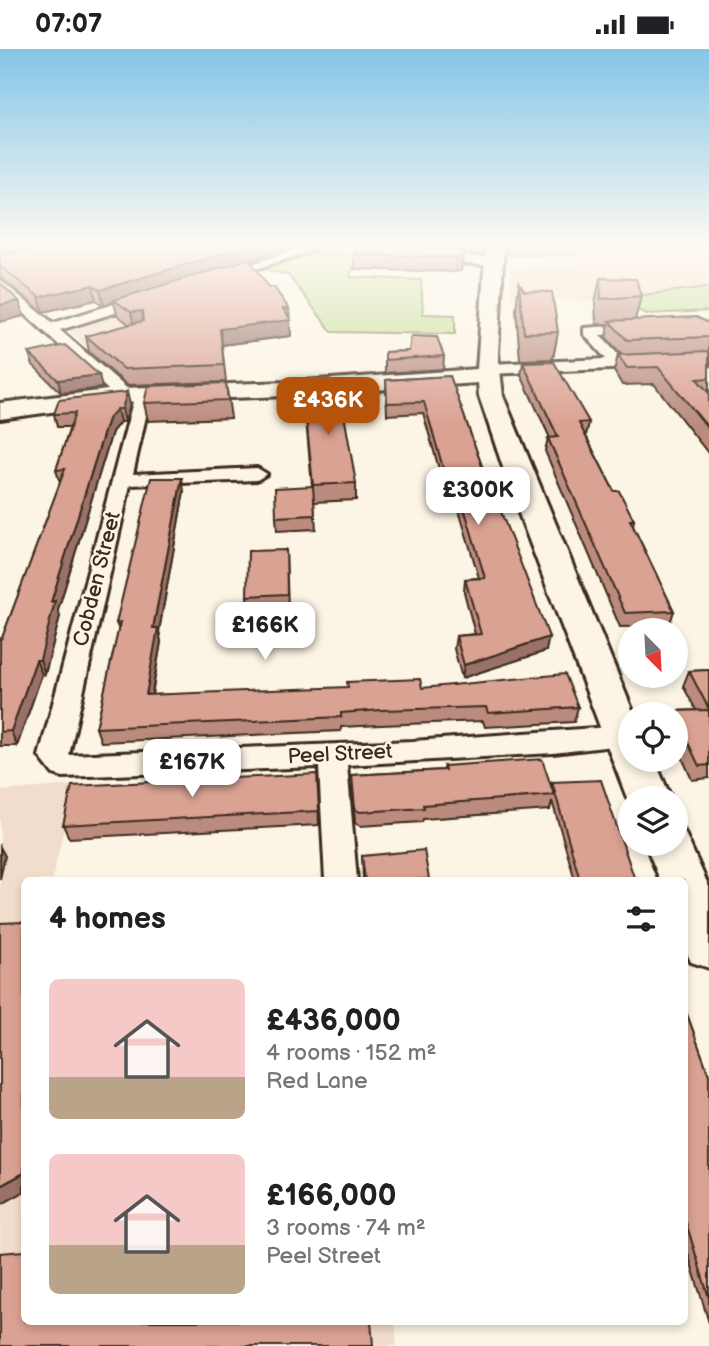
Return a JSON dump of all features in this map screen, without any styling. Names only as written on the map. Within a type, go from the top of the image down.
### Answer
[{"type":"main road","points":[[492,305],[486,372],[491,396],[530,503],[618,722]]},
{"type":"main road","points":[[0,411],[134,395],[287,389],[486,372]]},
{"type":"main road","points":[[672,856],[681,877]]},
{"type":"main road","points":[[688,894],[709,945]]},
{"type":"street","points":[[23,305],[50,329],[80,347],[134,395]]},
{"type":"street","points":[[50,329],[128,305]]},
{"type":"street","points":[[619,365],[589,331],[692,324],[709,335]]},
{"type":"street","points":[[486,372],[701,360],[709,377]]},
{"type":"street","name":"Cobden Street","points":[[57,763],[52,756],[122,480],[134,395]]},
{"type":"street","points":[[122,480],[257,474]]},
{"type":"street","name":"Peel Street","points":[[57,763],[63,766],[529,745],[618,749]]},
{"type":"street","points":[[332,755],[341,877]]},
{"type":"shaded area","points":[[140,305],[173,305],[156,330],[88,348],[69,331],[79,323]]},
{"type":"shaded area","points":[[74,785],[53,877],[21,877],[21,1325],[395,1325],[397,1346],[0,1346],[0,791]]},
{"type":"green space","points":[[311,305],[422,305],[423,314],[455,315],[455,334],[332,332]]},
{"type":"green space","points":[[624,305],[709,305],[709,311],[647,314]]},
{"type":"building","points":[[120,305],[286,305],[289,309],[283,309],[291,320],[220,329],[224,365],[124,369],[86,336],[143,321],[142,311],[131,312]]},
{"type":"building","points":[[521,305],[554,305],[558,332],[524,333]]},
{"type":"building","points":[[696,317],[709,323],[709,337],[627,340],[609,321]]},
{"type":"building","points":[[411,336],[437,337],[444,356],[385,360],[385,352],[409,351]]},
{"type":"building","points":[[65,345],[99,375],[58,380],[29,353]]},
{"type":"building","points":[[709,351],[709,378],[697,379],[709,393],[709,429],[658,367],[627,368],[618,355]]},
{"type":"building","points":[[554,362],[589,422],[579,423],[614,491],[619,491],[634,520],[630,520],[674,611],[625,613],[548,438],[558,437],[523,363]]},
{"type":"building","points":[[450,376],[489,486],[494,486],[501,512],[549,637],[464,665],[456,636],[481,634],[465,579],[485,578],[457,484],[448,485],[424,402],[387,403],[386,380]]},
{"type":"building","points":[[226,383],[228,400],[144,403],[148,386]]},
{"type":"building","points":[[339,386],[356,483],[313,485],[303,387]]},
{"type":"building","points":[[127,392],[122,409],[117,409],[108,419],[51,602],[55,601],[40,660],[36,660],[11,731],[0,732],[0,639],[65,469],[56,470],[75,413],[54,414],[59,400]]},
{"type":"building","points":[[151,478],[182,478],[153,628],[158,628],[146,695],[348,687],[347,682],[420,679],[422,688],[565,674],[578,707],[488,713],[486,707],[382,710],[341,713],[341,717],[96,728],[120,622],[116,623]]},
{"type":"building","points":[[313,486],[315,515],[276,517],[275,488]]},
{"type":"building","points":[[286,550],[287,594],[247,596],[248,551]]},
{"type":"building","points":[[709,670],[709,709],[689,671]]},
{"type":"building","points":[[709,710],[709,765],[699,766],[688,743],[688,711]]},
{"type":"building","points":[[542,759],[554,795],[423,805],[424,808],[360,812],[355,809],[352,775],[445,770],[444,766]]},
{"type":"building","points":[[317,774],[319,811],[63,825],[72,786]]},
{"type":"building","points":[[601,780],[618,830],[618,856],[627,856],[634,877],[579,877],[552,782]]},
{"type":"building","points":[[424,850],[429,877],[365,877],[362,856]]},
{"type":"building","points":[[21,922],[21,1175],[0,1186],[0,923]]},
{"type":"building","points":[[688,1017],[709,1075],[709,1298],[688,1229]]},
{"type":"building","points":[[21,1251],[21,1325],[371,1325],[373,1346],[0,1346],[0,1253]]}]
